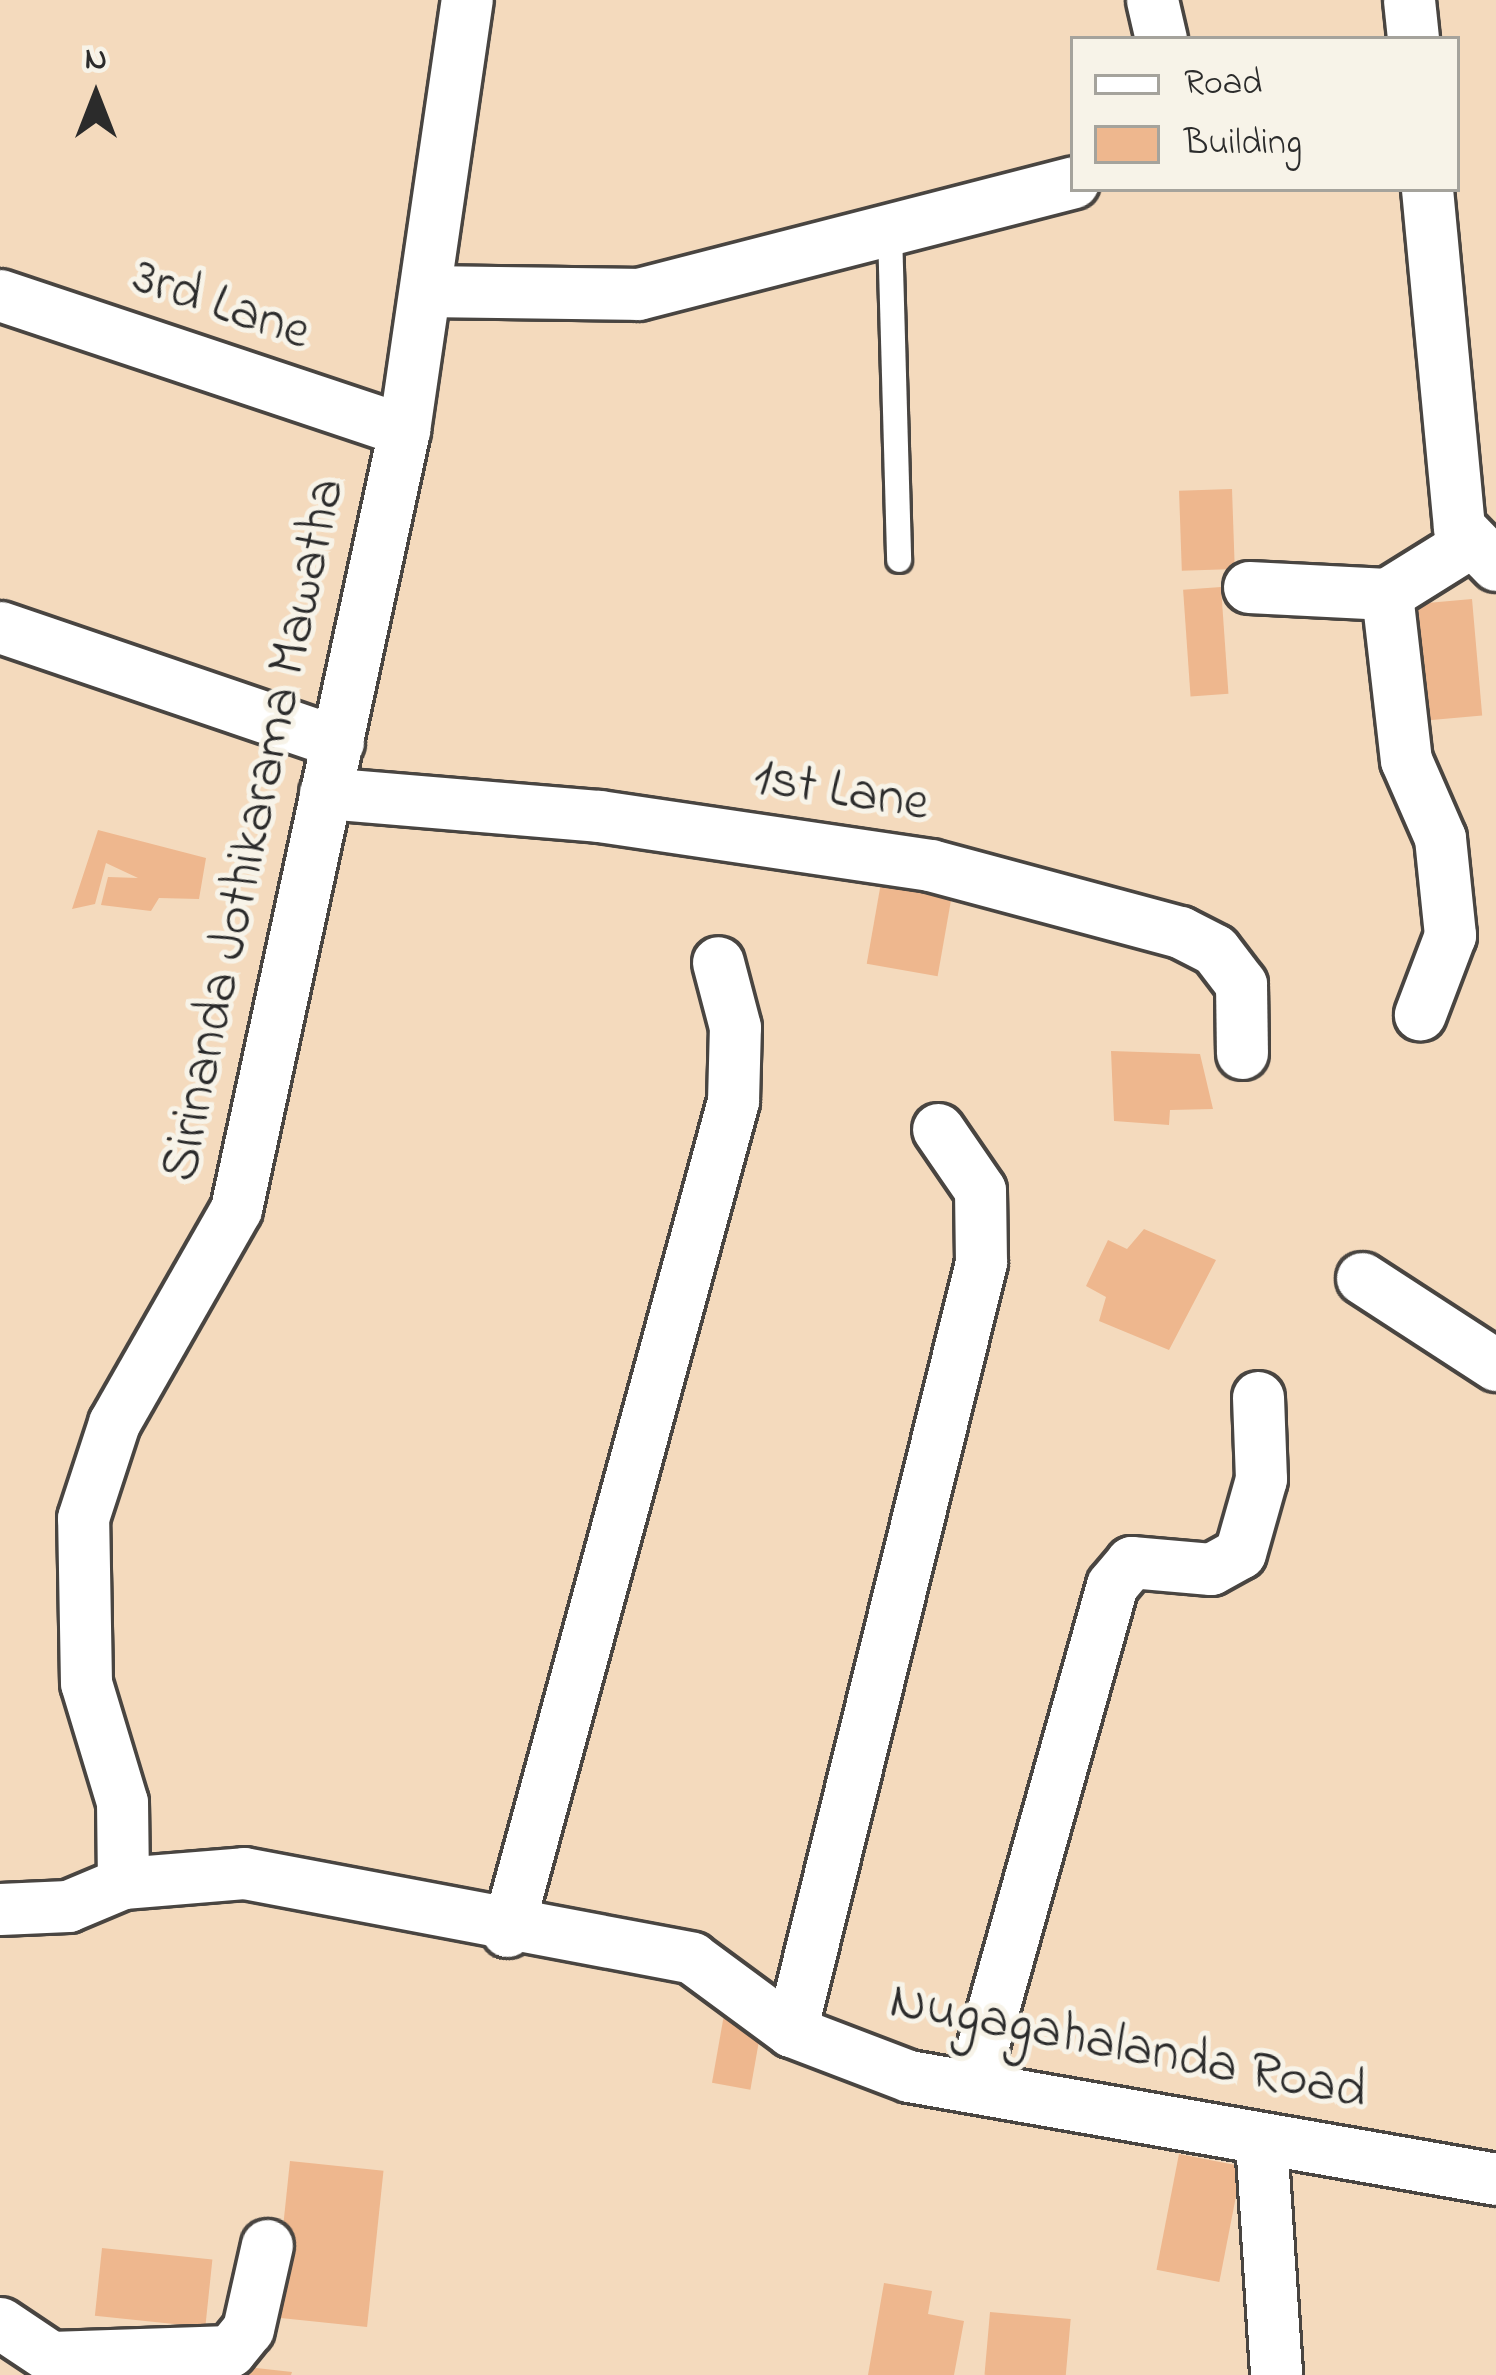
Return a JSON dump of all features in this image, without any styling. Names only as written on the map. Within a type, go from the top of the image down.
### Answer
[{"type":"street","name":"Sirinanda Jothikarama Mawatha","points":[[123,1883],[122,1802],[86,1682],[83,1518],[114,1423],[236,1209],[404,430],[430,291],[467,0]]},
{"type":"street","points":[[1152,0],[1160,36]]},
{"type":"street","points":[[1409,0],[1413,36]]},
{"type":"street","points":[[430,291],[638,294],[1070,183]]},
{"type":"street","points":[[1249,587],[1387,594],[1484,553],[1459,527],[1427,192]]},
{"type":"street","name":"3rd Lane","points":[[0,295],[404,430]]},
{"type":"street","points":[[1387,594],[1406,760],[1441,838],[1450,934],[1420,1014]]},
{"type":"street","points":[[0,627],[338,742]]},
{"type":"street","name":"1st Lane","points":[[326,793],[599,816],[930,865],[1180,932],[1215,950],[1241,984],[1242,1053]]},
{"type":"street","points":[[507,1930],[733,1101],[735,1027],[718,962]]},
{"type":"street","points":[[791,2031],[981,1262],[980,1190],[938,1129]]},
{"type":"street","points":[[1362,1279],[1496,1365]]},
{"type":"street","points":[[972,2084],[1112,1585],[1131,1562],[1210,1569],[1240,1553],[1261,1479],[1258,1397]]},
{"type":"street","name":"Nugagahalanda Road","points":[[123,1883],[244,1873],[507,1930],[692,1958],[791,2031],[909,2077],[972,2084],[1496,2179]]},
{"type":"street","points":[[0,1909],[68,1906],[123,1883]]},
{"type":"street","points":[[1262,2140],[1276,2375]]},
{"type":"street","points":[[0,2323],[51,2357],[230,2351],[248,2329],[267,2245]]},
{"type":"lane","points":[[890,232],[899,560]]},
{"type":"building","points":[[1232,489],[1235,569],[1182,571],[1179,491]]},
{"type":"building","points":[[1221,587],[1228,694],[1191,696],[1183,590]]},
{"type":"building","points":[[1472,599],[1482,716],[1420,721],[1410,604]]},
{"type":"building","points":[[98,830],[206,858],[199,899],[159,898],[151,911],[101,905],[108,877],[138,878],[106,863],[95,904],[72,909]]},
{"type":"building","points":[[882,877],[953,890],[938,976],[867,964]]},
{"type":"building","points":[[1111,1051],[1200,1054],[1213,1109],[1170,1110],[1169,1125],[1114,1121]]},
{"type":"building","points":[[1144,1229],[1216,1260],[1169,1350],[1099,1321],[1106,1297],[1086,1286],[1108,1240],[1127,1249]]},
{"type":"building","points":[[725,2009],[763,2016],[750,2090],[712,2083]]},
{"type":"building","points":[[1179,2154],[1242,2166],[1219,2282],[1156,2270]]},
{"type":"building","points":[[290,2161],[383,2171],[367,2327],[274,2317]]},
{"type":"building","points":[[102,2248],[212,2260],[205,2327],[95,2316]]},
{"type":"building","points":[[884,2283],[932,2291],[928,2314],[964,2321],[954,2375],[868,2375]]},
{"type":"building","points":[[990,2312],[1071,2319],[1066,2375],[985,2375]]},
{"type":"building","points":[[230,2365],[292,2372],[229,2375]]}]
